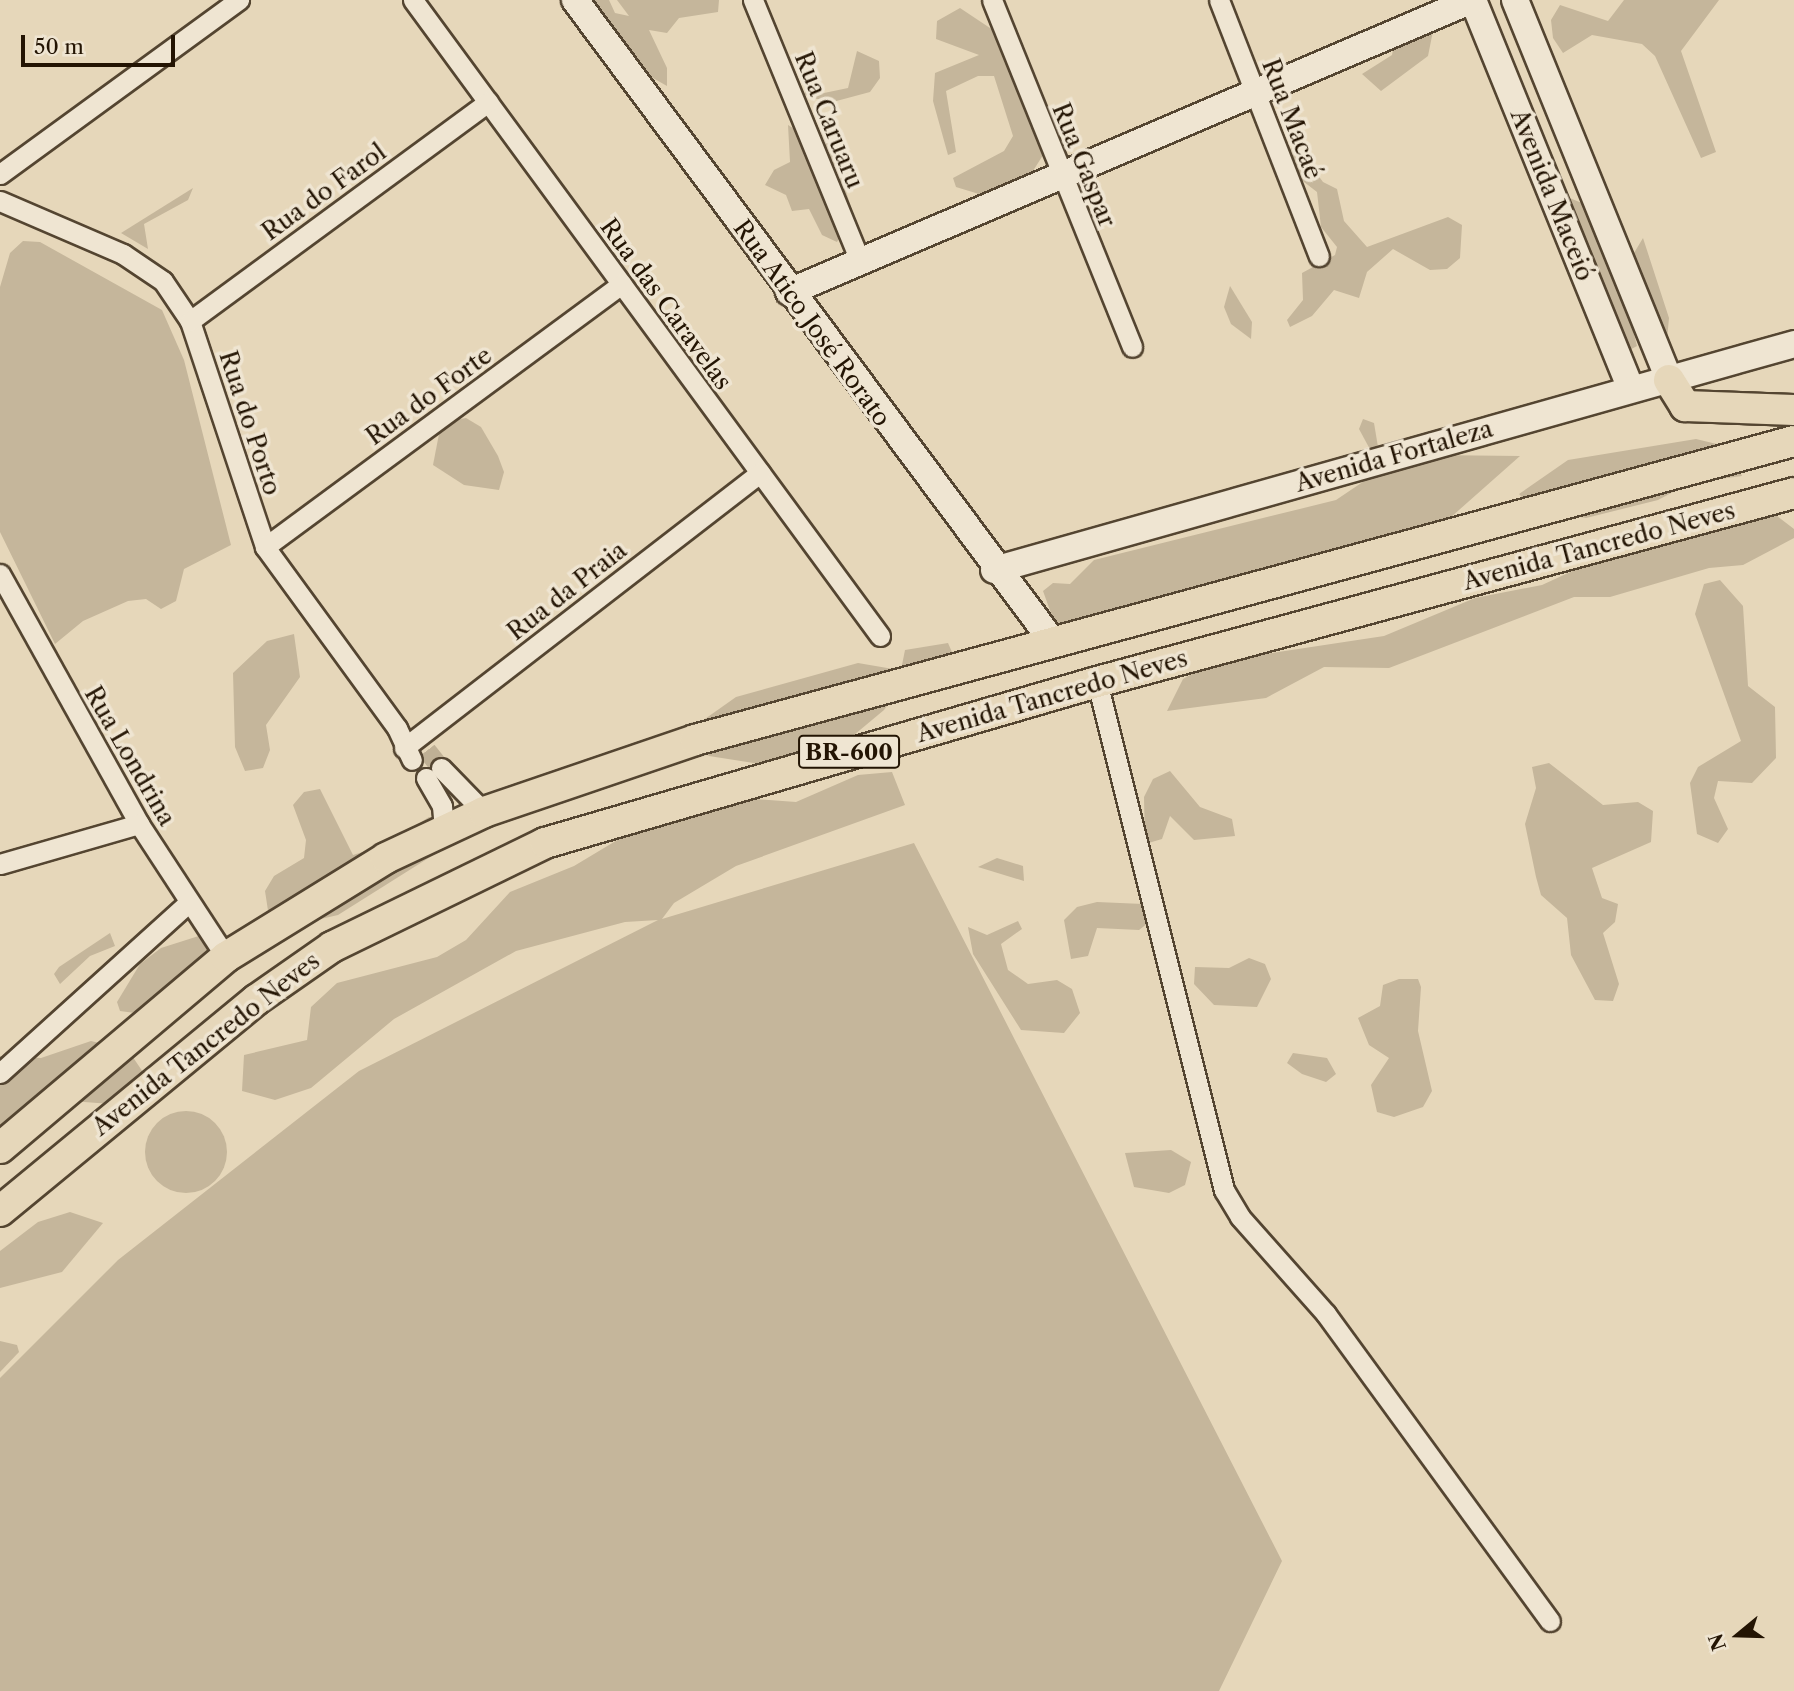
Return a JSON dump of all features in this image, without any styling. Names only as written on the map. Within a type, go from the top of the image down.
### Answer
[{"type":"main road","points":[[1669,380],[1685,406],[1794,410]]},
{"type":"main road","name":"Avenida Tancredo Neves","points":[[0,1148],[226,957],[303,905],[484,812],[619,762],[1794,440]]},
{"type":"main road","name":"Avenida Tancredo Neves","points":[[0,1211],[256,1000],[409,904],[545,843],[629,814],[1097,682],[1794,494]]},
{"type":"street","points":[[0,174],[239,0]]},
{"type":"street","name":"Rua das Caravelas","points":[[413,0],[880,636]]},
{"type":"street","name":"Rua Atico José Rorato","points":[[575,0],[994,570],[1053,642]]},
{"type":"street","name":"Rua Caruaru","points":[[753,0],[859,258]]},
{"type":"street","name":"Rua Gaspar","points":[[992,0],[1132,347]]},
{"type":"street","name":"Rua Macaé","points":[[1220,0],[1319,256]]},
{"type":"street","points":[[789,292],[859,258],[1473,0]]},
{"type":"street","name":"Avenida Maceió","points":[[1473,0],[1631,389]]},
{"type":"street","name":"Avenida Maceió","points":[[1515,0],[1669,380]]},
{"type":"street","name":"Rua do Farol","points":[[190,321],[488,102]]},
{"type":"street","name":"Rua do Porto","points":[[0,201],[123,254],[163,281],[190,321],[265,547],[415,749]]},
{"type":"street","name":"Rua do Forte","points":[[265,547],[622,284]]},
{"type":"street","name":"Avenida Fortaleza","points":[[994,570],[1794,344]]},
{"type":"street","name":"Rua da Praia","points":[[415,749],[760,473]]},
{"type":"street","name":"Rua Londrina","points":[[0,574],[139,824],[226,957]]},
{"type":"street","points":[[1097,682],[1224,1190],[1240,1217],[1326,1314],[1550,1621]]},
{"type":"street","points":[[444,831],[442,806],[433,773],[484,812]]},
{"type":"street","points":[[0,864],[139,824]]},
{"type":"street","points":[[0,1073],[189,902]]},
{"type":"shaded area","points":[[586,0],[609,0],[615,13],[629,16],[617,0],[719,0],[718,12],[679,18],[667,33],[649,30],[667,68],[667,86],[637,69],[618,34],[602,26]]},
{"type":"shaded area","points":[[1624,0],[1719,0],[1681,51],[1716,152],[1701,158],[1655,56],[1642,44],[1592,35],[1563,53],[1553,38],[1551,20],[1560,5],[1608,21]]},
{"type":"shaded area","points":[[960,8],[996,32],[1045,152],[1031,174],[992,198],[956,187],[953,178],[1004,151],[1013,136],[994,76],[978,76],[946,91],[956,152],[948,155],[933,101],[935,73],[979,55],[936,39],[937,21]]},
{"type":"shaded area","points":[[1434,26],[1428,56],[1381,91],[1362,74],[1392,55],[1394,45]]},
{"type":"shaded area","points":[[857,51],[879,61],[880,78],[870,92],[829,103],[805,95],[804,78],[824,93],[848,88]]},
{"type":"shaded area","points":[[788,125],[819,144],[818,132],[826,130],[853,213],[837,242],[822,235],[809,209],[792,211],[786,195],[765,185],[774,170],[790,162]]},
{"type":"shaded area","points":[[1297,147],[1323,182],[1337,189],[1344,221],[1367,247],[1448,217],[1462,225],[1460,258],[1447,269],[1430,270],[1393,249],[1367,272],[1359,298],[1334,290],[1312,316],[1290,327],[1287,320],[1303,300],[1302,273],[1335,255],[1337,247],[1321,227],[1317,192],[1295,175],[1288,149]]},
{"type":"shaded area","points":[[193,188],[188,200],[144,224],[148,249],[121,233]]},
{"type":"shaded area","points":[[1567,197],[1582,203],[1638,270],[1634,253],[1643,238],[1669,318],[1666,350],[1629,315],[1637,346],[1622,354]]},
{"type":"shaded area","points":[[23,241],[40,242],[162,310],[184,360],[231,545],[184,569],[176,601],[161,609],[146,599],[128,601],[83,621],[55,644],[0,532],[0,287],[10,253]]},
{"type":"shaded area","points":[[1230,286],[1252,322],[1251,339],[1231,324],[1224,307]]},
{"type":"shaded area","points":[[466,418],[481,427],[498,456],[504,472],[499,490],[464,485],[433,465],[439,434],[450,421]]},
{"type":"shaded area","points":[[1363,419],[1374,423],[1379,453],[1372,453],[1359,429]]},
{"type":"shaded area","points":[[1696,439],[1729,447],[1742,476],[1690,483],[1658,500],[1586,518],[1534,509],[1519,494],[1568,460]]},
{"type":"shaded area","points":[[1431,455],[1520,456],[1433,533],[1261,601],[1222,611],[1056,627],[1043,591],[1053,583],[1070,584],[1094,560],[1336,500],[1382,469]]},
{"type":"shaded area","points":[[1773,513],[1794,529],[1794,538],[1743,565],[1709,568],[1610,597],[1574,597],[1389,668],[1324,667],[1266,698],[1167,711],[1183,679],[1213,662],[1384,636],[1475,598],[1542,585],[1605,556]]},
{"type":"shaded area","points":[[1720,580],[1743,606],[1748,686],[1775,707],[1776,758],[1752,783],[1718,781],[1714,798],[1728,829],[1718,843],[1697,834],[1690,783],[1698,767],[1741,741],[1695,614],[1704,584]]},
{"type":"shaded area","points":[[294,634],[300,677],[266,725],[270,750],[263,768],[245,771],[235,747],[233,673],[267,641]]},
{"type":"shaded area","points":[[948,643],[955,659],[901,670],[905,650]]},
{"type":"shaded area","points":[[858,663],[893,669],[904,682],[884,710],[842,745],[760,764],[709,756],[689,742],[695,726],[736,697]]},
{"type":"shaded area","points":[[1549,763],[1603,805],[1638,802],[1653,811],[1651,842],[1592,868],[1602,898],[1618,904],[1615,922],[1603,933],[1619,984],[1613,1001],[1595,1000],[1571,955],[1567,918],[1541,895],[1536,877],[1525,824],[1536,788],[1532,767]]},
{"type":"shaded area","points":[[1170,771],[1200,807],[1232,819],[1235,836],[1194,840],[1170,816],[1162,839],[1145,844],[1144,797],[1153,779]]},
{"type":"shaded area","points":[[892,772],[905,805],[736,866],[674,903],[662,919],[914,843],[1282,1561],[1219,1691],[0,1691],[0,1378],[118,1260],[359,1071],[658,920],[625,922],[516,951],[394,1019],[311,1088],[275,1100],[242,1091],[244,1055],[307,1040],[311,1007],[337,983],[437,957],[466,940],[510,892],[574,866],[664,812],[728,797],[796,802],[858,775]]},
{"type":"shaded area","points":[[320,789],[353,855],[385,845],[429,817],[449,817],[461,827],[454,842],[338,915],[303,923],[269,917],[265,891],[274,876],[304,858],[306,840],[293,805],[304,792]]},
{"type":"shaded area","points":[[997,858],[1023,866],[1024,881],[978,867]]},
{"type":"shaded area","points":[[1097,902],[1143,904],[1152,920],[1139,930],[1097,928],[1088,956],[1071,959],[1064,920],[1077,907]]},
{"type":"shaded area","points":[[1018,921],[1022,929],[1001,944],[1008,970],[1028,984],[1057,980],[1072,989],[1080,1013],[1064,1033],[1021,1030],[973,954],[968,927],[987,935]]},
{"type":"shaded area","points":[[110,933],[115,946],[90,956],[60,984],[54,974],[59,967]]},
{"type":"shaded area","points":[[205,934],[215,954],[142,1014],[120,1011],[117,1002],[140,964],[161,948]]},
{"type":"shaded area","points":[[1249,958],[1265,964],[1271,979],[1257,1007],[1214,1005],[1194,984],[1195,967],[1229,968]]},
{"type":"shaded area","points":[[1399,979],[1418,979],[1421,987],[1418,1031],[1432,1091],[1423,1107],[1394,1117],[1377,1112],[1371,1085],[1389,1058],[1369,1045],[1358,1018],[1380,1006],[1383,985]]},
{"type":"shaded area","points":[[91,1041],[128,1050],[147,1078],[124,1105],[71,1101],[0,1133],[0,1056],[41,1058]]},
{"type":"shaded area","points":[[1293,1053],[1327,1058],[1336,1074],[1326,1082],[1302,1074],[1287,1063]]},
{"type":"shaded area","points":[[186,1111],[202,1114],[215,1123],[224,1136],[227,1152],[224,1168],[215,1181],[202,1190],[186,1193],[170,1190],[157,1181],[148,1168],[145,1152],[148,1136],[157,1123],[170,1114]]},
{"type":"shaded area","points":[[1171,1150],[1191,1162],[1185,1185],[1169,1193],[1134,1187],[1125,1153]]},
{"type":"shaded area","points":[[70,1212],[103,1223],[62,1272],[0,1288],[0,1251],[38,1222]]},
{"type":"shaded area","points":[[0,1341],[17,1345],[19,1352],[0,1372]]},
{"type":"tunnel","points":[[427,750],[441,768]]}]
